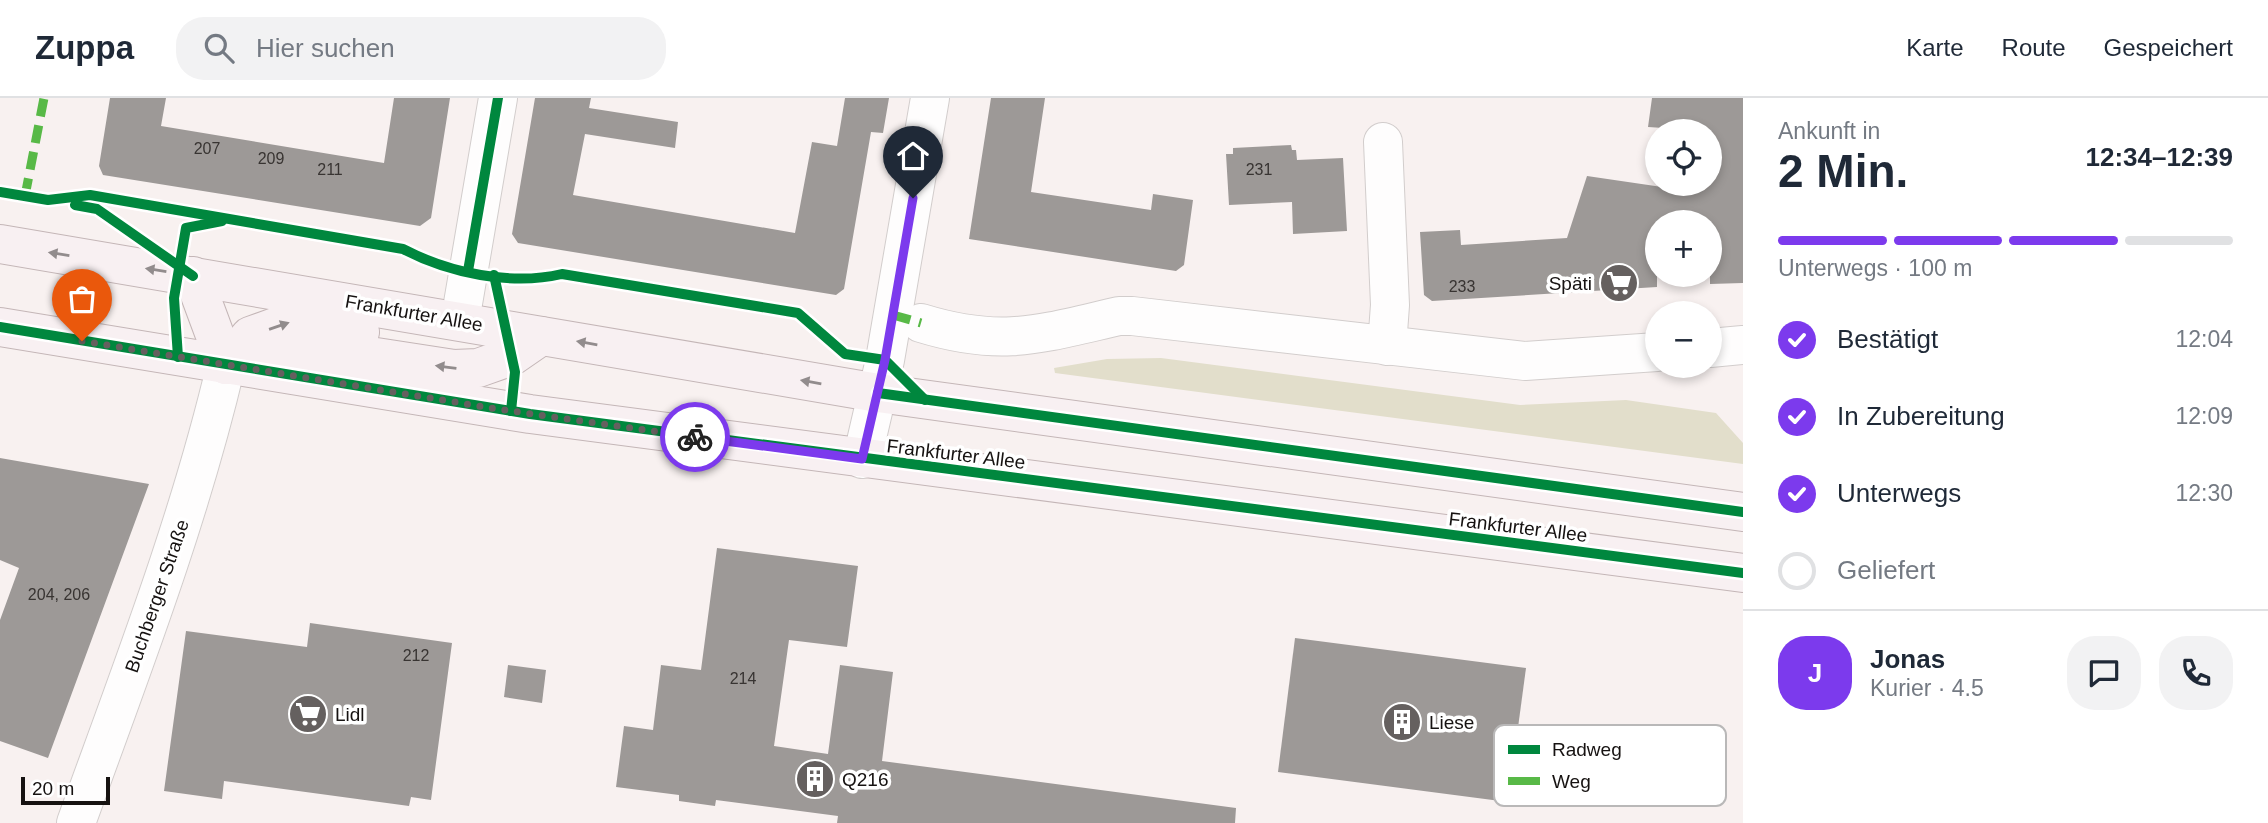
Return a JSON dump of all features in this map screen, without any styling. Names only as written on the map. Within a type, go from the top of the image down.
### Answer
[{"type":"main road","name":"Frankfurter Allee","points":[[0,244],[878,393],[1743,512]]},
{"type":"main road","points":[[193,276],[226,365]]},
{"type":"main road","points":[[226,365],[250,336],[289,321],[424,342],[460,321]]},
{"type":"main road","name":"Frankfurter Allee","points":[[0,327],[520,413],[1743,573]]},
{"type":"main road","points":[[226,365],[324,349],[454,369],[478,368],[512,356],[541,336]]},
{"type":"street","points":[[460,321],[498,98]]},
{"type":"street","points":[[862,459],[878,393],[930,98]]},
{"type":"street","points":[[1383,142],[1390,305],[1387,346]]},
{"type":"street","points":[[921,323],[961,335],[1007,338],[1033,336],[1119,316],[1132,316],[1525,361],[1645,353]]},
{"type":"street","points":[[1722,347],[1743,345]]},
{"type":"street","name":"Buchberger Straße","points":[[76,823],[168,570],[205,454],[226,365]]},
{"type":"shaded area","points":[[1161,358],[1520,405],[1626,400],[1716,413],[1743,443],[1743,464],[1055,373],[1054,368],[1107,359]]},
{"type":"building","points":[[110,98],[166,98],[161,126],[384,163],[394,98],[450,98],[431,218],[420,226],[103,175],[99,166]]},
{"type":"building","points":[[535,98],[591,98],[589,108],[678,122],[675,148],[585,134],[573,195],[795,233],[812,142],[837,146],[845,98],[889,98],[883,133],[871,132],[844,289],[836,295],[518,243],[512,234]]},
{"type":"building","points":[[991,98],[1045,98],[1031,192],[1151,210],[1153,194],[1193,200],[1184,265],[1176,271],[969,239]]},
{"type":"building","points":[[1652,98],[1743,98],[1743,283],[1722,284],[1722,210],[1645,210],[1645,287],[1657,287],[1432,301],[1424,295],[1420,232],[1460,230],[1461,245],[1567,238],[1587,176],[1645,185],[1645,196],[1722,196],[1722,119],[1649,119]]},
{"type":"building","points":[[1291,145],[1292,150],[1296,150],[1297,160],[1343,158],[1347,231],[1293,234],[1292,202],[1229,205],[1226,154],[1233,154],[1233,148]]},
{"type":"building","points":[[0,458],[149,484],[48,758],[0,741],[0,620],[19,568],[0,560]]},
{"type":"building","points":[[717,548],[858,566],[847,647],[789,640],[774,746],[828,754],[840,665],[893,672],[882,761],[1236,808],[1235,823],[837,823],[838,816],[716,800],[715,806],[679,801],[679,795],[616,787],[624,726],[653,730],[661,665],[701,670]]},
{"type":"building","name":"Lidl","points":[[310,623],[452,643],[431,800],[411,797],[409,806],[224,781],[222,799],[164,791],[186,631],[307,647]]},
{"type":"building","name":"Liese","points":[[1295,638],[1526,668],[1518,725],[1494,725],[1494,800],[1278,772]]},
{"type":"building","points":[[508,665],[546,670],[542,703],[504,697]]},
{"type":"marked path","points":[[25,196],[44,98]]},
{"type":"marked path","points":[[893,315],[921,323]]},
{"type":"cycle path","points":[[468,271],[498,98]]},
{"type":"cycle path","points":[[0,192],[48,200],[90,195],[403,249],[440,265],[481,275],[522,279],[562,274],[798,313],[845,354],[885,360],[925,400]]},
{"type":"cycle path","points":[[75,205],[97,209],[193,276]]},
{"type":"cycle path","points":[[178,357],[174,298],[186,228],[222,221]]},
{"type":"cycle path","points":[[494,275],[515,372],[511,411]]},
{"type":"cycle path","points":[[0,327],[530,414],[1743,573]]},
{"type":"cycle path","points":[[878,393],[1743,512]]},
{"type":"way so far","points":[[82,341],[497,409],[695,437]]},
{"type":"place","name":"Späti","points":[[1619,283]]},
{"type":"place","name":"Lidl","points":[[308,714]]},
{"type":"place","name":"Liese","points":[[1402,722]]},
{"type":"place","name":"Q216","points":[[815,779]]},
{"type":"route","points":[[695,437],[862,459],[885,360],[913,198]]}]
